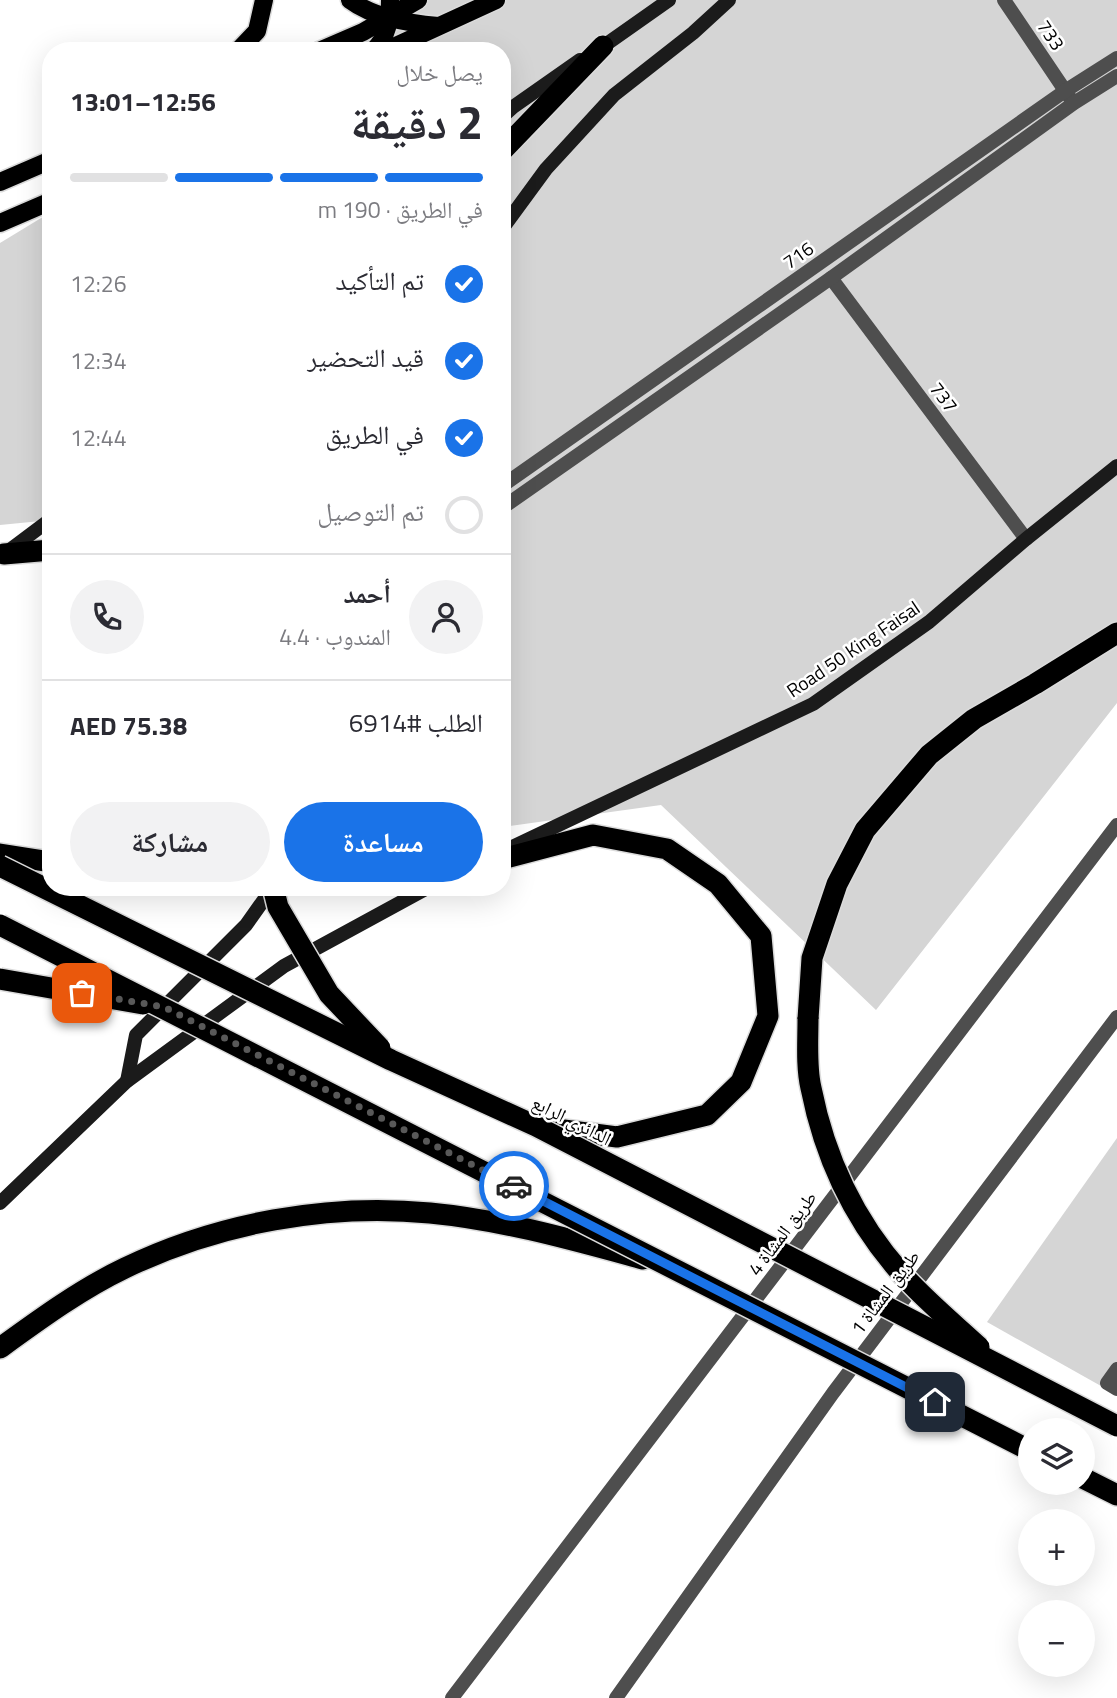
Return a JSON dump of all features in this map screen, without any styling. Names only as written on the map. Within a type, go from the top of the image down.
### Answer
[{"type":"highway","points":[[511,140],[603,47]]},
{"type":"highway","points":[[2,556],[42,551]]},
{"type":"highway","points":[[995,1363],[902,1275],[848,1199],[826,1147],[810,1086],[807,1019],[813,958],[837,884],[865,830],[929,755],[974,719],[1117,633]]},
{"type":"highway","points":[[511,857],[593,835],[667,849],[718,884],[761,936],[768,1016],[741,1082],[707,1115],[617,1137],[536,1126]]},
{"type":"highway","points":[[0,854],[42,861]]},
{"type":"highway","name":"الدائري الرابع","points":[[0,866],[42,887]]},
{"type":"highway","name":"الدائري الرابع","points":[[60,896],[391,1060],[536,1126],[1117,1426]]},
{"type":"highway","points":[[275,896],[278,907],[328,994],[391,1060]]},
{"type":"highway","points":[[0,925],[1018,1444]]},
{"type":"highway","points":[[0,979],[164,1007]]},
{"type":"highway","points":[[0,1348],[50,1312],[124,1268],[188,1241],[254,1224],[359,1211],[430,1213],[496,1223],[546,1232],[670,1266]]},
{"type":"highway","points":[[1095,1484],[1117,1495]]},
{"type":"main road","points":[[247,42],[257,31],[264,0]]},
{"type":"main road","points":[[350,0],[370,13],[418,0]]},
{"type":"main road","points":[[404,42],[496,0]]},
{"type":"main road","points":[[511,110],[562,72],[603,47],[669,0]]},
{"type":"main road","points":[[511,217],[546,169],[614,96],[693,33],[729,0]]},
{"type":"main road","points":[[390,8],[415,24],[438,26]]},
{"type":"main road","points":[[340,42],[363,32],[390,8]]},
{"type":"main road","points":[[380,42],[384,36],[390,8]]},
{"type":"main road","points":[[0,182],[42,164]]},
{"type":"main road","points":[[0,223],[42,205]]},
{"type":"main road","name":"Road 50 King Faisal","points":[[511,847],[813,704],[929,622],[1117,466]]},
{"type":"main road","points":[[2,556],[42,526]]},
{"type":"main road","points":[[127,1082],[136,1035],[246,926],[267,896]]},
{"type":"main road","points":[[0,1203],[127,1082],[284,966],[412,896]]},
{"type":"street","name":"733","points":[[1004,0],[1074,103]]},
{"type":"street","name":"716","points":[[511,480],[1065,90],[1117,58]]},
{"type":"street","points":[[511,502],[831,278],[1074,103],[1117,76]]},
{"type":"street","name":"737","points":[[831,278],[1026,539]]},
{"type":"street","name":"طريق المشاة 4","points":[[452,1698],[1117,825]]},
{"type":"street","name":"طريق المشاة 1","points":[[616,1698],[833,1394],[1117,1017]]},
{"type":"street","points":[[1117,1369],[1107,1383],[1117,1390]]},
{"type":"shaded area","points":[[400,0],[1117,0],[1117,703],[876,1010],[661,805],[511,826],[511,42],[331,42]]},
{"type":"shaded area","points":[[42,217],[42,521],[0,525],[0,243]]},
{"type":"shaded area","points":[[1117,1138],[1117,1395],[987,1322]]},
{"type":"way so far","points":[[82,993],[164,1007],[514,1186]]},
{"type":"route","points":[[514,1186],[935,1402]]}]
